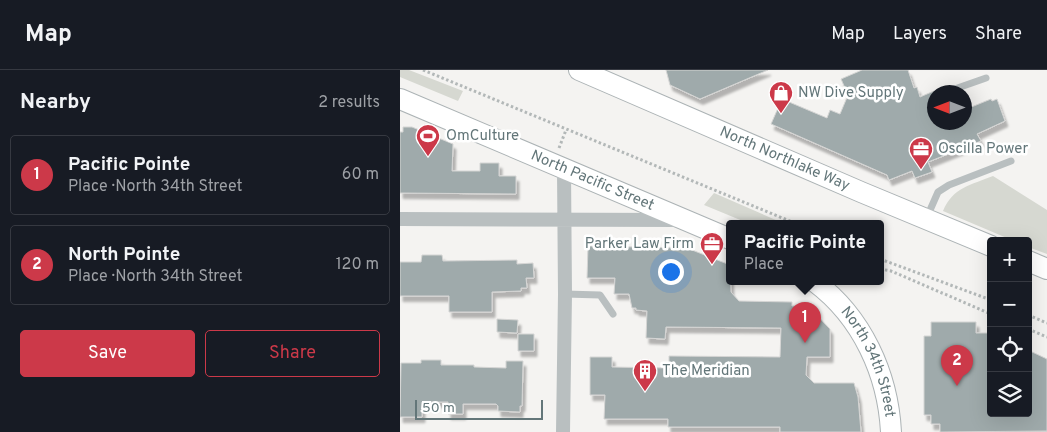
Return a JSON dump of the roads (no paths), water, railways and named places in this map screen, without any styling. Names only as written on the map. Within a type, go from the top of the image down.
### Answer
[{"type":"street","name":"North Northlake Way","points":[[579,70],[987,244]]},
{"type":"street","name":"North Pacific Street","points":[[400,99],[726,237]]},
{"type":"street","points":[[563,432],[564,170]]},
{"type":"street","points":[[400,220],[686,220]]},
{"type":"street","name":"North 34th Street","points":[[819,285],[833,297],[857,326],[876,359],[887,395],[891,432]]},
{"type":"lane","points":[[966,85],[986,78]]},
{"type":"lane","points":[[926,219],[938,192],[949,185],[1010,161]]},
{"type":"lane","points":[[565,294],[600,295],[613,314]]},
{"type":"place","name":"NW Dive Supply","points":[[781,114]]},
{"type":"place","name":"OmCulture","points":[[428,157]]},
{"type":"place","name":"Oscilla Power","points":[[921,170]]},
{"type":"place","name":"Parker Law Firm","points":[[712,265]]},
{"type":"place","name":"Pacific Pointe","points":[[805,343]]},
{"type":"place","name":"North Pointe","points":[[957,386]]},
{"type":"place","name":"The Meridian","points":[[645,392]]}]
